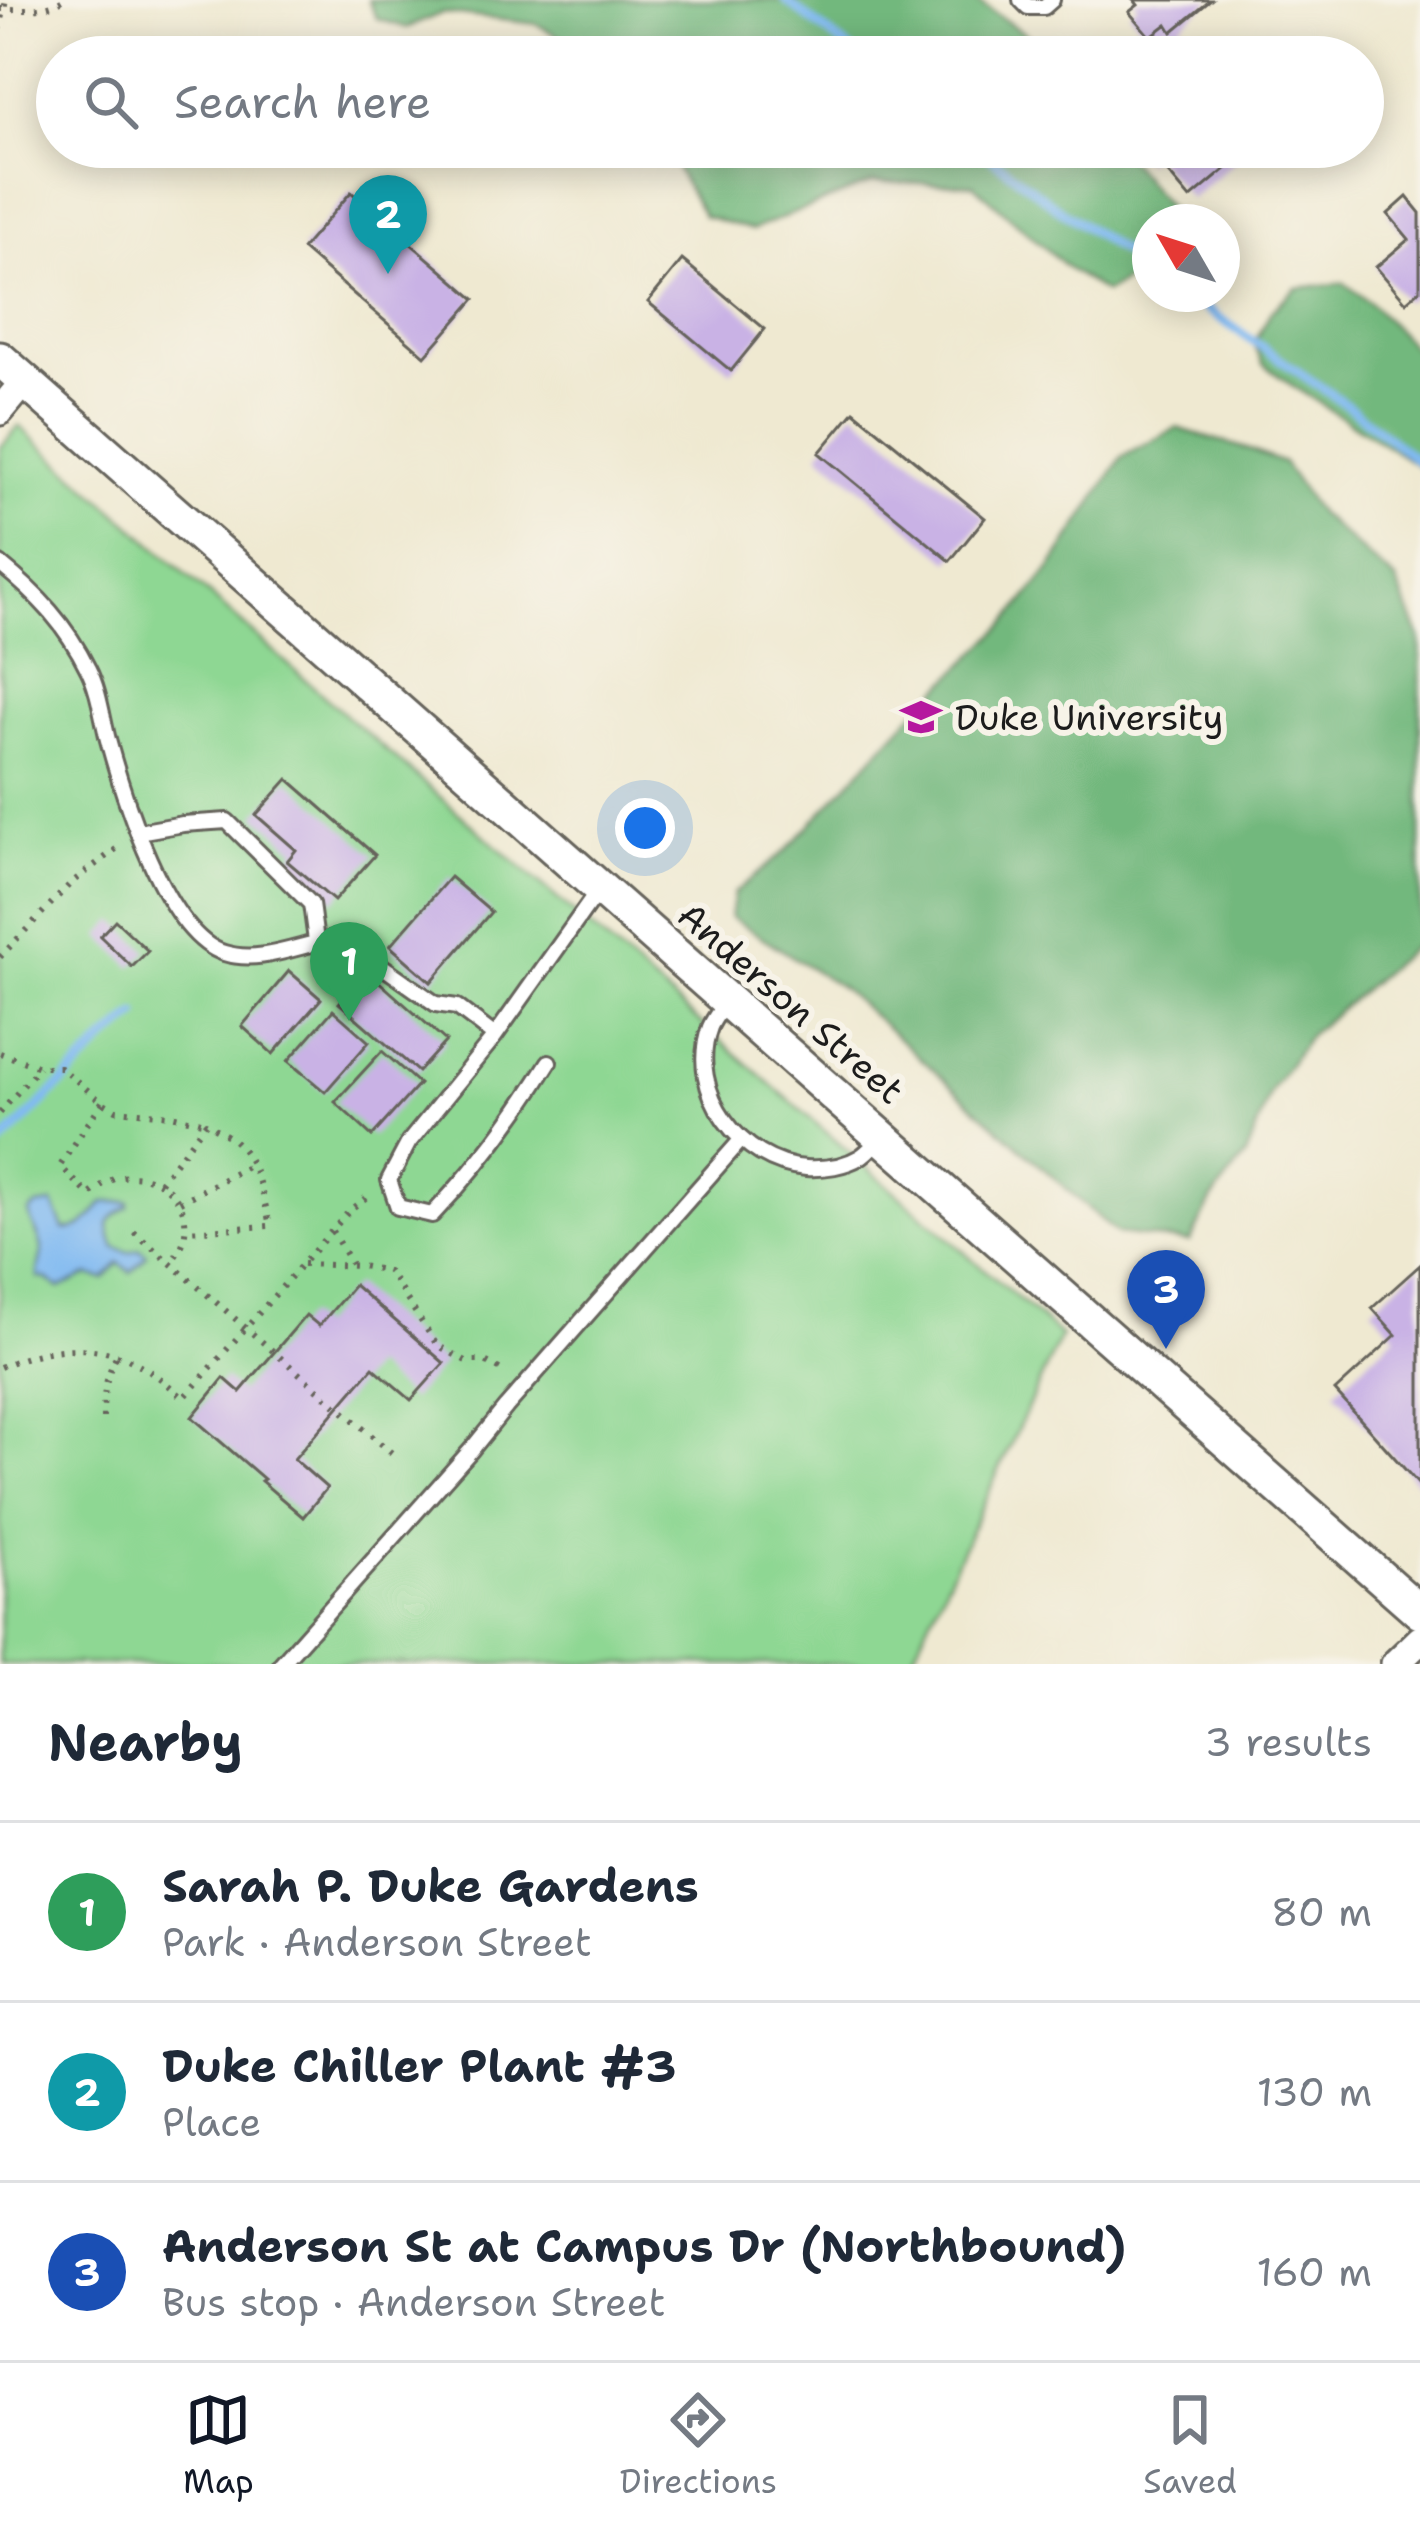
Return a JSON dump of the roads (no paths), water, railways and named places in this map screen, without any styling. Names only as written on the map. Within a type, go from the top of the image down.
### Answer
[{"type":"street","points":[[0,411],[12,370]]},
{"type":"street","name":"Anderson Street","points":[[12,370],[1420,1612]]},
{"type":"street","points":[[1395,1664],[1420,1640]]},
{"type":"lane","points":[[1021,0],[1028,7],[1044,7],[1052,0]]},
{"type":"lane","points":[[0,564],[66,627],[91,674],[126,805],[184,923],[221,952],[257,958],[342,938],[436,1004],[457,1007],[495,1036]]},
{"type":"lane","points":[[138,832],[227,821],[311,904],[316,941]]},
{"type":"lane","points":[[549,1062],[523,1105],[432,1214],[398,1208],[389,1180],[409,1142],[495,1036],[600,887]]},
{"type":"lane","points":[[728,999],[711,1024],[706,1068],[717,1108],[741,1140],[778,1163],[812,1168],[856,1159],[883,1136]]},
{"type":"lane","points":[[281,1664],[741,1140]]},
{"type":"water","points":[[104,1202],[129,1202],[110,1223],[115,1247],[128,1252],[140,1249],[147,1255],[131,1272],[119,1263],[104,1279],[88,1275],[59,1288],[38,1278],[42,1249],[29,1212],[53,1204],[64,1229],[71,1229],[87,1222]]},
{"type":"waterway","points":[[785,0],[832,36]]},
{"type":"waterway","points":[[1005,168],[1132,259]]},
{"type":"waterway","points":[[1210,312],[1347,405],[1420,463]]},
{"type":"waterway","points":[[0,1145],[137,1015]]},
{"type":"place","name":"Duke Chiller Plant #3","points":[[388,274]]},
{"type":"place","name":"Duke University","points":[[921,717]]},
{"type":"place","name":"Sarah P. Duke Gardens","points":[[349,1021]]},
{"type":"place","name":"Anderson St at Campus Dr (Northbound)","points":[[1166,1349]]}]
